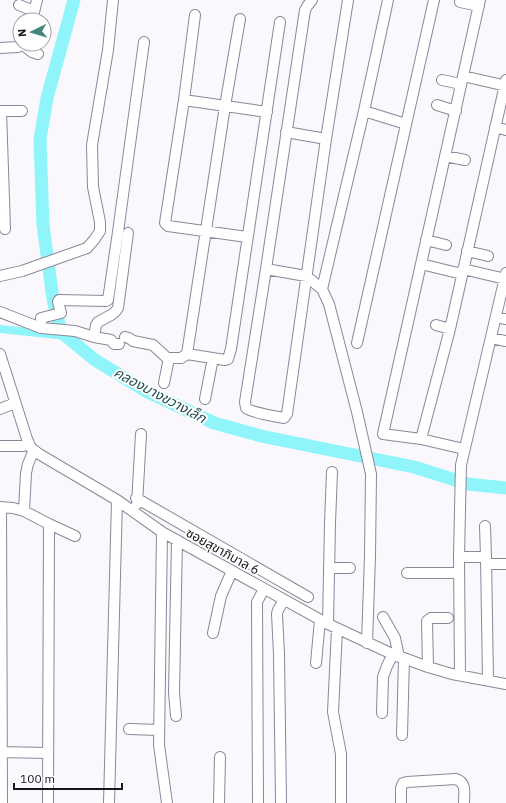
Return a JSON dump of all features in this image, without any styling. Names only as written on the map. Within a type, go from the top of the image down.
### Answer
[{"type":"street","points":[[34,12],[37,0]]},
{"type":"street","points":[[0,276],[22,271],[87,248],[100,231],[100,222],[93,187],[92,145],[108,50],[113,0]]},
{"type":"street","points":[[312,0],[305,10],[245,402],[246,407],[250,411],[278,418],[284,418],[287,414],[326,139],[348,0]]},
{"type":"street","points":[[322,289],[364,111],[388,0]]},
{"type":"street","points":[[357,343],[434,0]]},
{"type":"street","points":[[460,2],[479,3],[383,434],[421,439],[464,449]]},
{"type":"street","points":[[19,5],[29,12]]},
{"type":"street","points":[[195,15],[184,100],[165,221],[168,226],[206,230],[247,237]]},
{"type":"street","points":[[187,354],[225,106],[240,19]]},
{"type":"street","points":[[0,312],[46,329],[75,331],[94,337],[153,345],[169,358],[181,358],[187,354],[225,360],[228,359],[231,349],[280,22]]},
{"type":"street","points":[[46,329],[41,318],[61,312],[58,300],[108,300],[144,42]]},
{"type":"street","points":[[0,48],[12,47]]},
{"type":"street","points":[[32,52],[38,54]]},
{"type":"street","points":[[421,439],[450,329],[506,84],[462,80],[442,80]]},
{"type":"street","points":[[184,100],[267,112]]},
{"type":"street","points":[[437,105],[456,111]]},
{"type":"street","points":[[5,229],[2,205],[1,111],[22,111]]},
{"type":"street","points":[[364,111],[406,124]]},
{"type":"street","points":[[495,127],[506,130]]},
{"type":"street","points":[[286,132],[326,139]]},
{"type":"street","points":[[445,156],[465,160]]},
{"type":"street","points":[[94,337],[98,322],[111,315],[118,308],[128,233]]},
{"type":"street","points":[[426,240],[446,245]]},
{"type":"street","points":[[467,251],[488,256]]},
{"type":"street","points":[[421,264],[463,272],[506,276],[501,318],[491,338],[461,465],[459,557],[460,675]]},
{"type":"street","points":[[266,269],[306,276],[322,289],[329,304],[371,474],[367,643]]},
{"type":"street","points":[[436,325],[450,329]]},
{"type":"street","points":[[491,338],[506,341]]},
{"type":"street","points":[[1,358],[15,402],[32,447],[26,473],[24,511]]},
{"type":"street","points":[[164,383],[169,358]]},
{"type":"street","points":[[205,399],[213,358]]},
{"type":"street","points":[[0,409],[15,402]]},
{"type":"street","points":[[137,514],[136,498],[141,434]]},
{"type":"street","points":[[0,446],[32,447]]},
{"type":"street","name":"ซอยสุขาภิบาล 6","points":[[32,447],[63,469],[117,500],[162,532],[328,624],[367,643],[428,667],[506,684]]},
{"type":"street","points":[[332,472],[328,624],[333,712],[341,754],[341,803]]},
{"type":"street","points":[[136,498],[308,598]]},
{"type":"street","points":[[109,803],[117,500]]},
{"type":"street","points":[[2,803],[1,507],[24,511],[75,536]]},
{"type":"street","points":[[48,803],[49,524]]},
{"type":"street","points":[[485,526],[488,680]]},
{"type":"street","points":[[162,532],[159,745],[167,803]]},
{"type":"street","points":[[176,716],[174,692],[177,540]]},
{"type":"street","points":[[459,557],[506,564]]},
{"type":"street","points":[[329,568],[350,568]]},
{"type":"street","points":[[213,633],[220,596],[232,571]]},
{"type":"street","points":[[407,573],[459,573]]},
{"type":"street","points":[[258,803],[257,602],[264,589]]},
{"type":"street","points":[[280,803],[278,610],[284,600]]},
{"type":"street","points":[[383,617],[395,638],[399,656],[402,735]]},
{"type":"street","points":[[428,667],[428,621],[431,618],[448,618]]},
{"type":"street","points":[[316,663],[328,624]]},
{"type":"street","points":[[382,713],[383,678],[387,666],[399,656]]},
{"type":"street","points":[[129,729],[159,730]]},
{"type":"street","points":[[1,752],[48,753]]},
{"type":"street","points":[[219,803],[220,757]]},
{"type":"street","points":[[401,803],[401,788],[403,784],[407,782],[456,779],[464,785],[464,803]]},
{"type":"waterway","name":"คลองบางขวางเล็ก","points":[[74,0],[47,98],[40,139],[43,225],[53,299],[61,332],[95,360],[146,391],[214,423],[261,436],[414,467],[468,484],[506,488]]},
{"type":"waterway","points":[[0,329],[66,336]]}]
